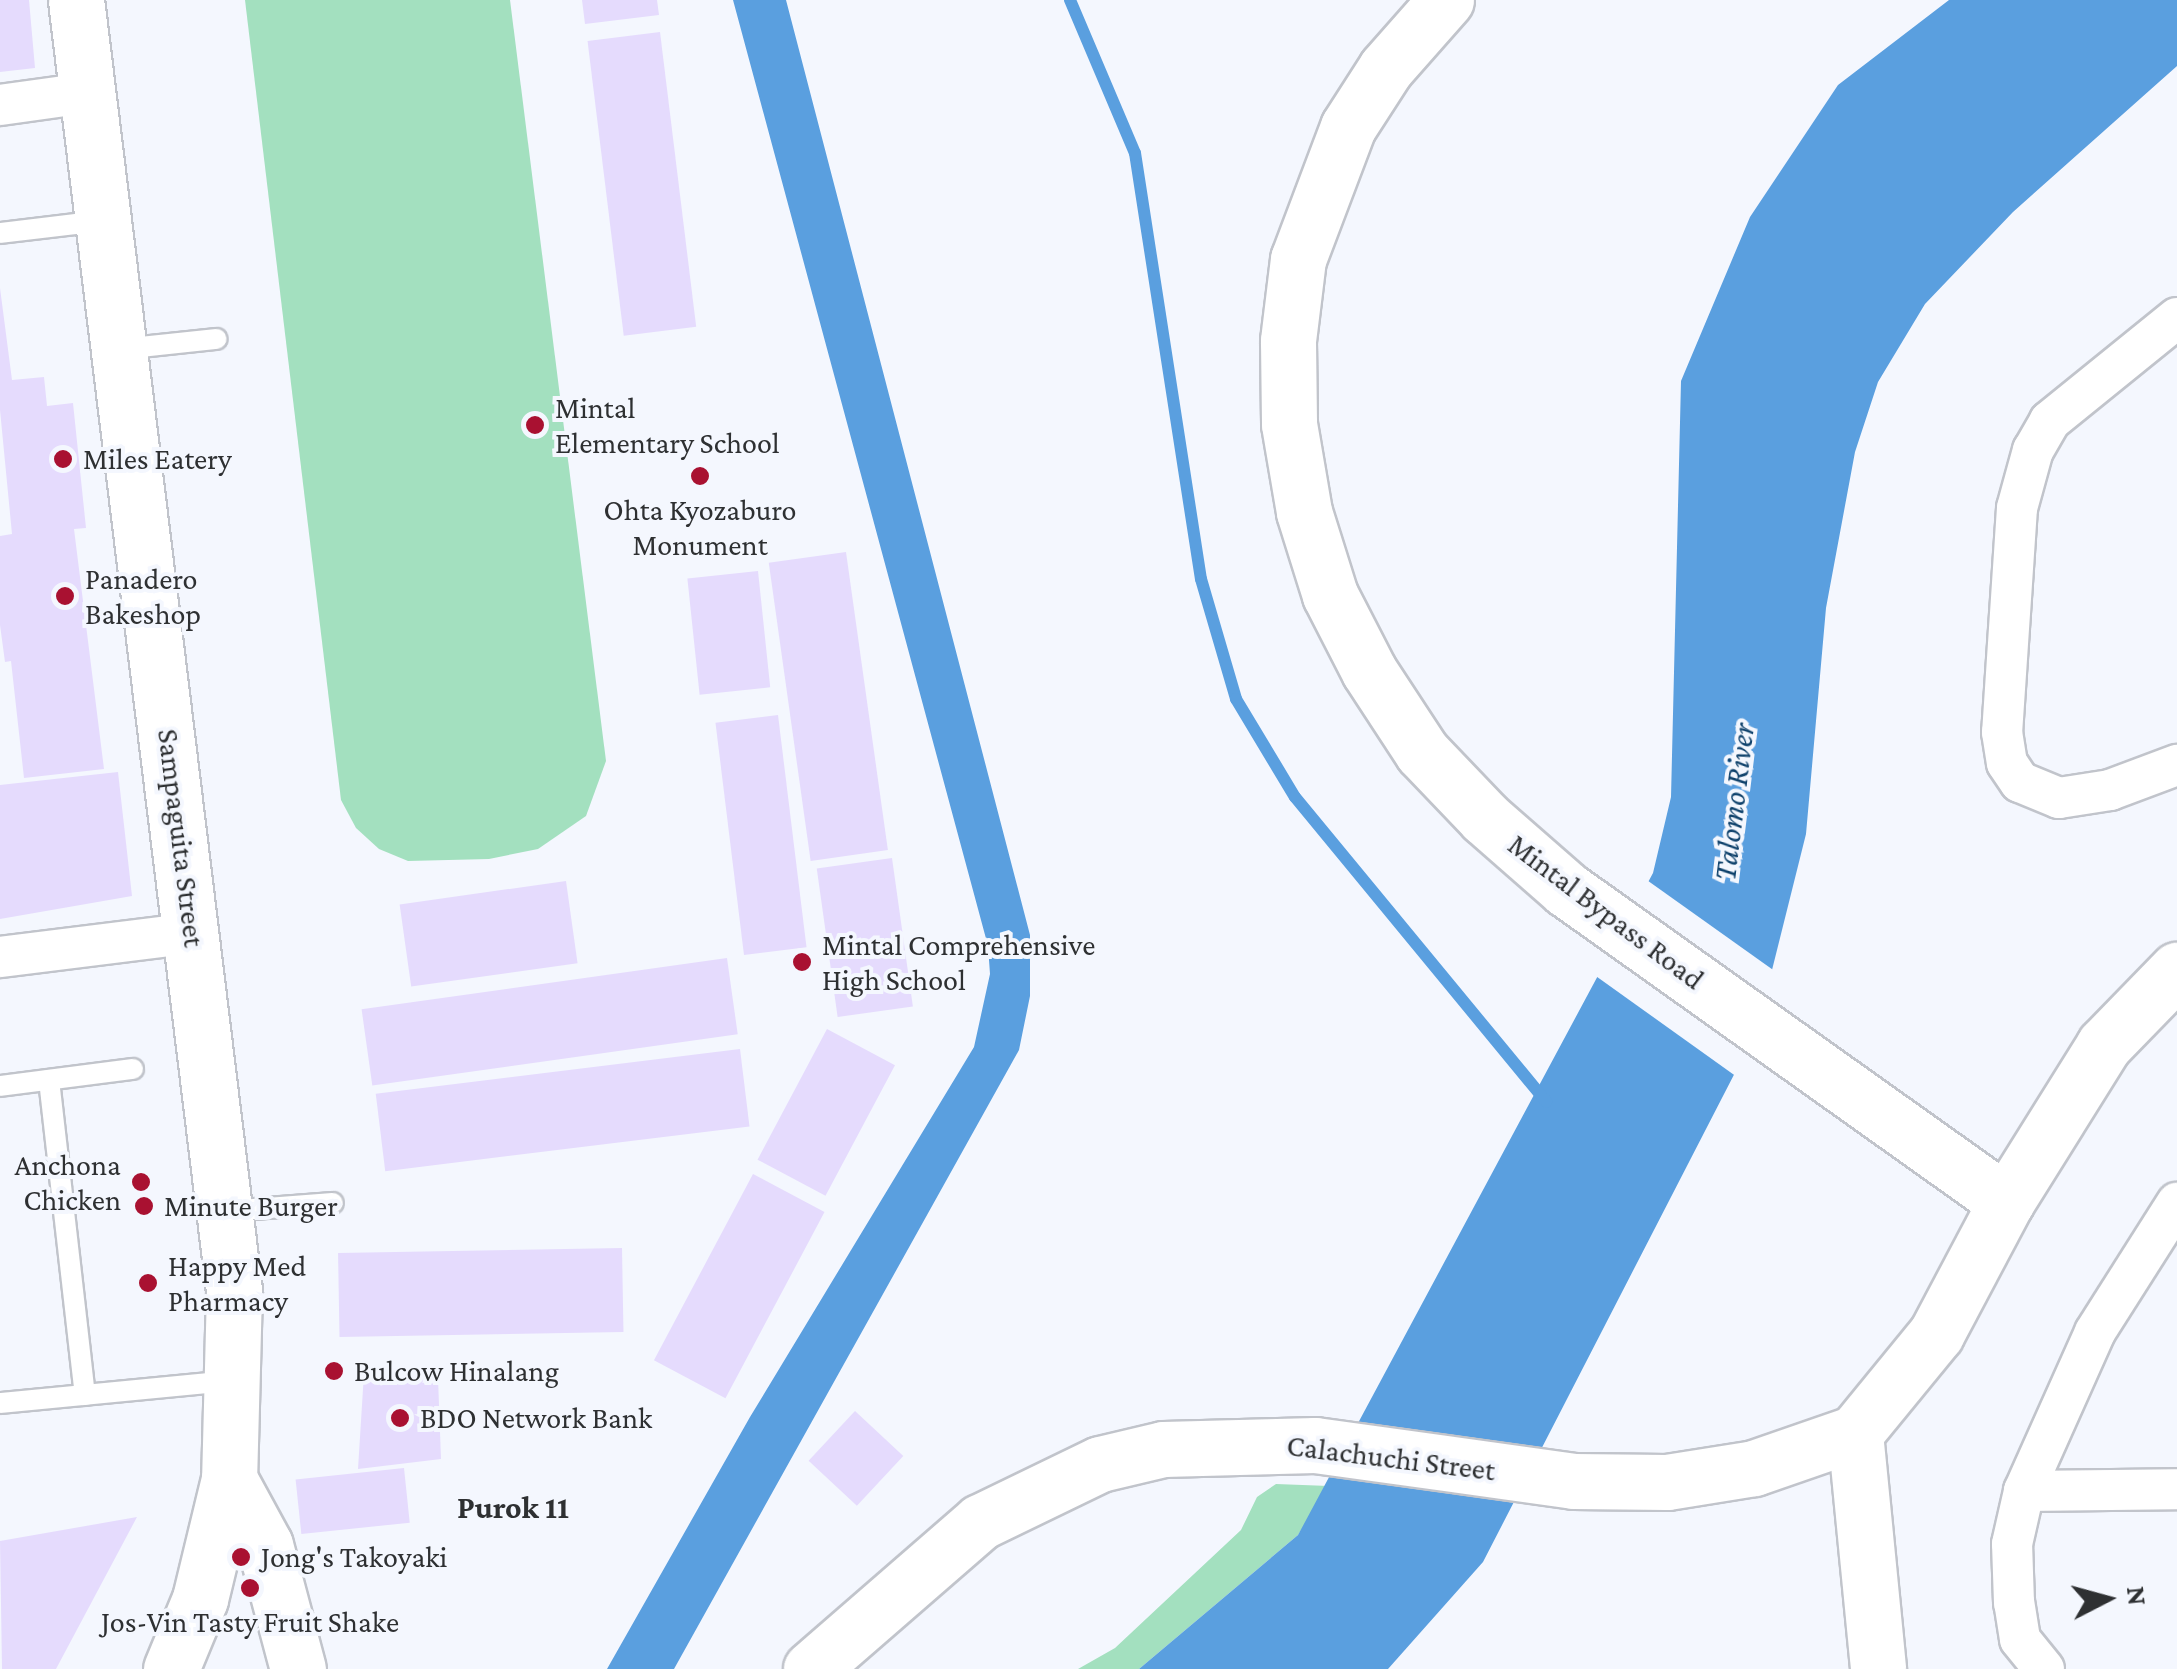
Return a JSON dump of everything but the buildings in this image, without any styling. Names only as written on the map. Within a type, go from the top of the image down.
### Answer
[{"type":"main road","name":"Sampaguita Street","points":[[76,0],[228,1211],[235,1380],[229,1480],[200,1600],[170,1669]]},
{"type":"main road","name":"Mintal Bypass Road","points":[[1446,0],[1386,68],[1348,127],[1318,197],[1296,275],[1288,341],[1289,424],[1304,512],[1330,595],[1369,670],[1422,752],[1566,889],[2006,1202]]},
{"type":"main road","points":[[1878,1669],[1854,1433],[1936,1334],[2006,1202],[2104,1045],[2177,970]]},
{"type":"main road","name":"Calachuchi Street","points":[[811,1669],[923,1565],[1040,1488],[1163,1449],[1315,1445],[1572,1481],[1704,1477],[1854,1433]]},
{"type":"main road","points":[[229,1480],[270,1558],[298,1669]]},
{"type":"street","points":[[0,104],[86,93]]},
{"type":"street","points":[[2177,318],[2050,421],[2033,450],[2017,508],[2002,732],[2007,762],[2020,782],[2058,798],[2110,790],[2177,765]]},
{"type":"street","points":[[0,957],[192,933]]},
{"type":"street","points":[[2044,1669],[2020,1638],[2014,1603],[2012,1544],[2024,1490],[2095,1332],[2177,1203]]},
{"type":"street","points":[[2024,1490],[2177,1489]]},
{"type":"lane","points":[[0,233],[101,221]]},
{"type":"lane","points":[[120,349],[216,339]]},
{"type":"lane","points":[[0,1086],[132,1070]]},
{"type":"lane","points":[[49,1080],[85,1395]]},
{"type":"lane","points":[[228,1211],[333,1203]]},
{"type":"lane","points":[[0,1403],[235,1380]]},
{"type":"green space","points":[[245,0],[510,0],[606,761],[586,816],[538,849],[489,859],[408,861],[379,849],[356,828],[341,800]]},
{"type":"green space","points":[[1276,1484],[1329,1486],[1298,1535],[1139,1669],[1078,1669],[1115,1648],[1241,1530],[1257,1497]]},
{"type":"water","points":[[733,0],[786,0],[1030,935],[1030,996],[1019,1050],[674,1669],[607,1669],[750,1417],[974,1047],[990,974],[988,946]]},
{"type":"water","name":"Talomo River","points":[[1949,0],[2177,0],[2177,66],[2013,212],[1925,304],[1878,382],[1855,452],[1826,608],[1806,834],[1757,1030],[1483,1562],[1388,1669],[1139,1669],[1298,1535],[1653,873],[1671,797],[1681,381],[1750,217],[1838,85]]},
{"type":"pier","points":[[1644,878],[1776,972],[1761,1032],[1737,1077],[1593,974]]},
{"type":"waterway","points":[[1070,0],[1135,153],[1201,579],[1236,699],[1295,797],[1546,1102]]},
{"type":"place","name":"Mintal Elementary School","points":[[535,425]]},
{"type":"place","name":"Miles Eatery","points":[[63,459]]},
{"type":"place","name":"Ohta Kyozaburo Monument","points":[[700,476]]},
{"type":"place","name":"Panadero Bakeshop","points":[[65,596]]},
{"type":"place","name":"Mintal Comprehensive High School","points":[[802,962]]},
{"type":"place","name":"Anchona Chicken","points":[[141,1182]]},
{"type":"place","name":"Minute Burger","points":[[144,1206]]},
{"type":"place","name":"Happy Med Pharmacy","points":[[148,1283]]},
{"type":"place","name":"Bulcow Hinalang","points":[[334,1371]]},
{"type":"place","name":"BDO Network Bank","points":[[400,1418]]},
{"type":"place","name":"Jong's Takoyaki","points":[[241,1557]]},
{"type":"place","name":"Jos-Vin Tasty Fruit Shake","points":[[250,1588]]},
{"type":"district","name":"Purok 11","points":[[513,1507]]}]
